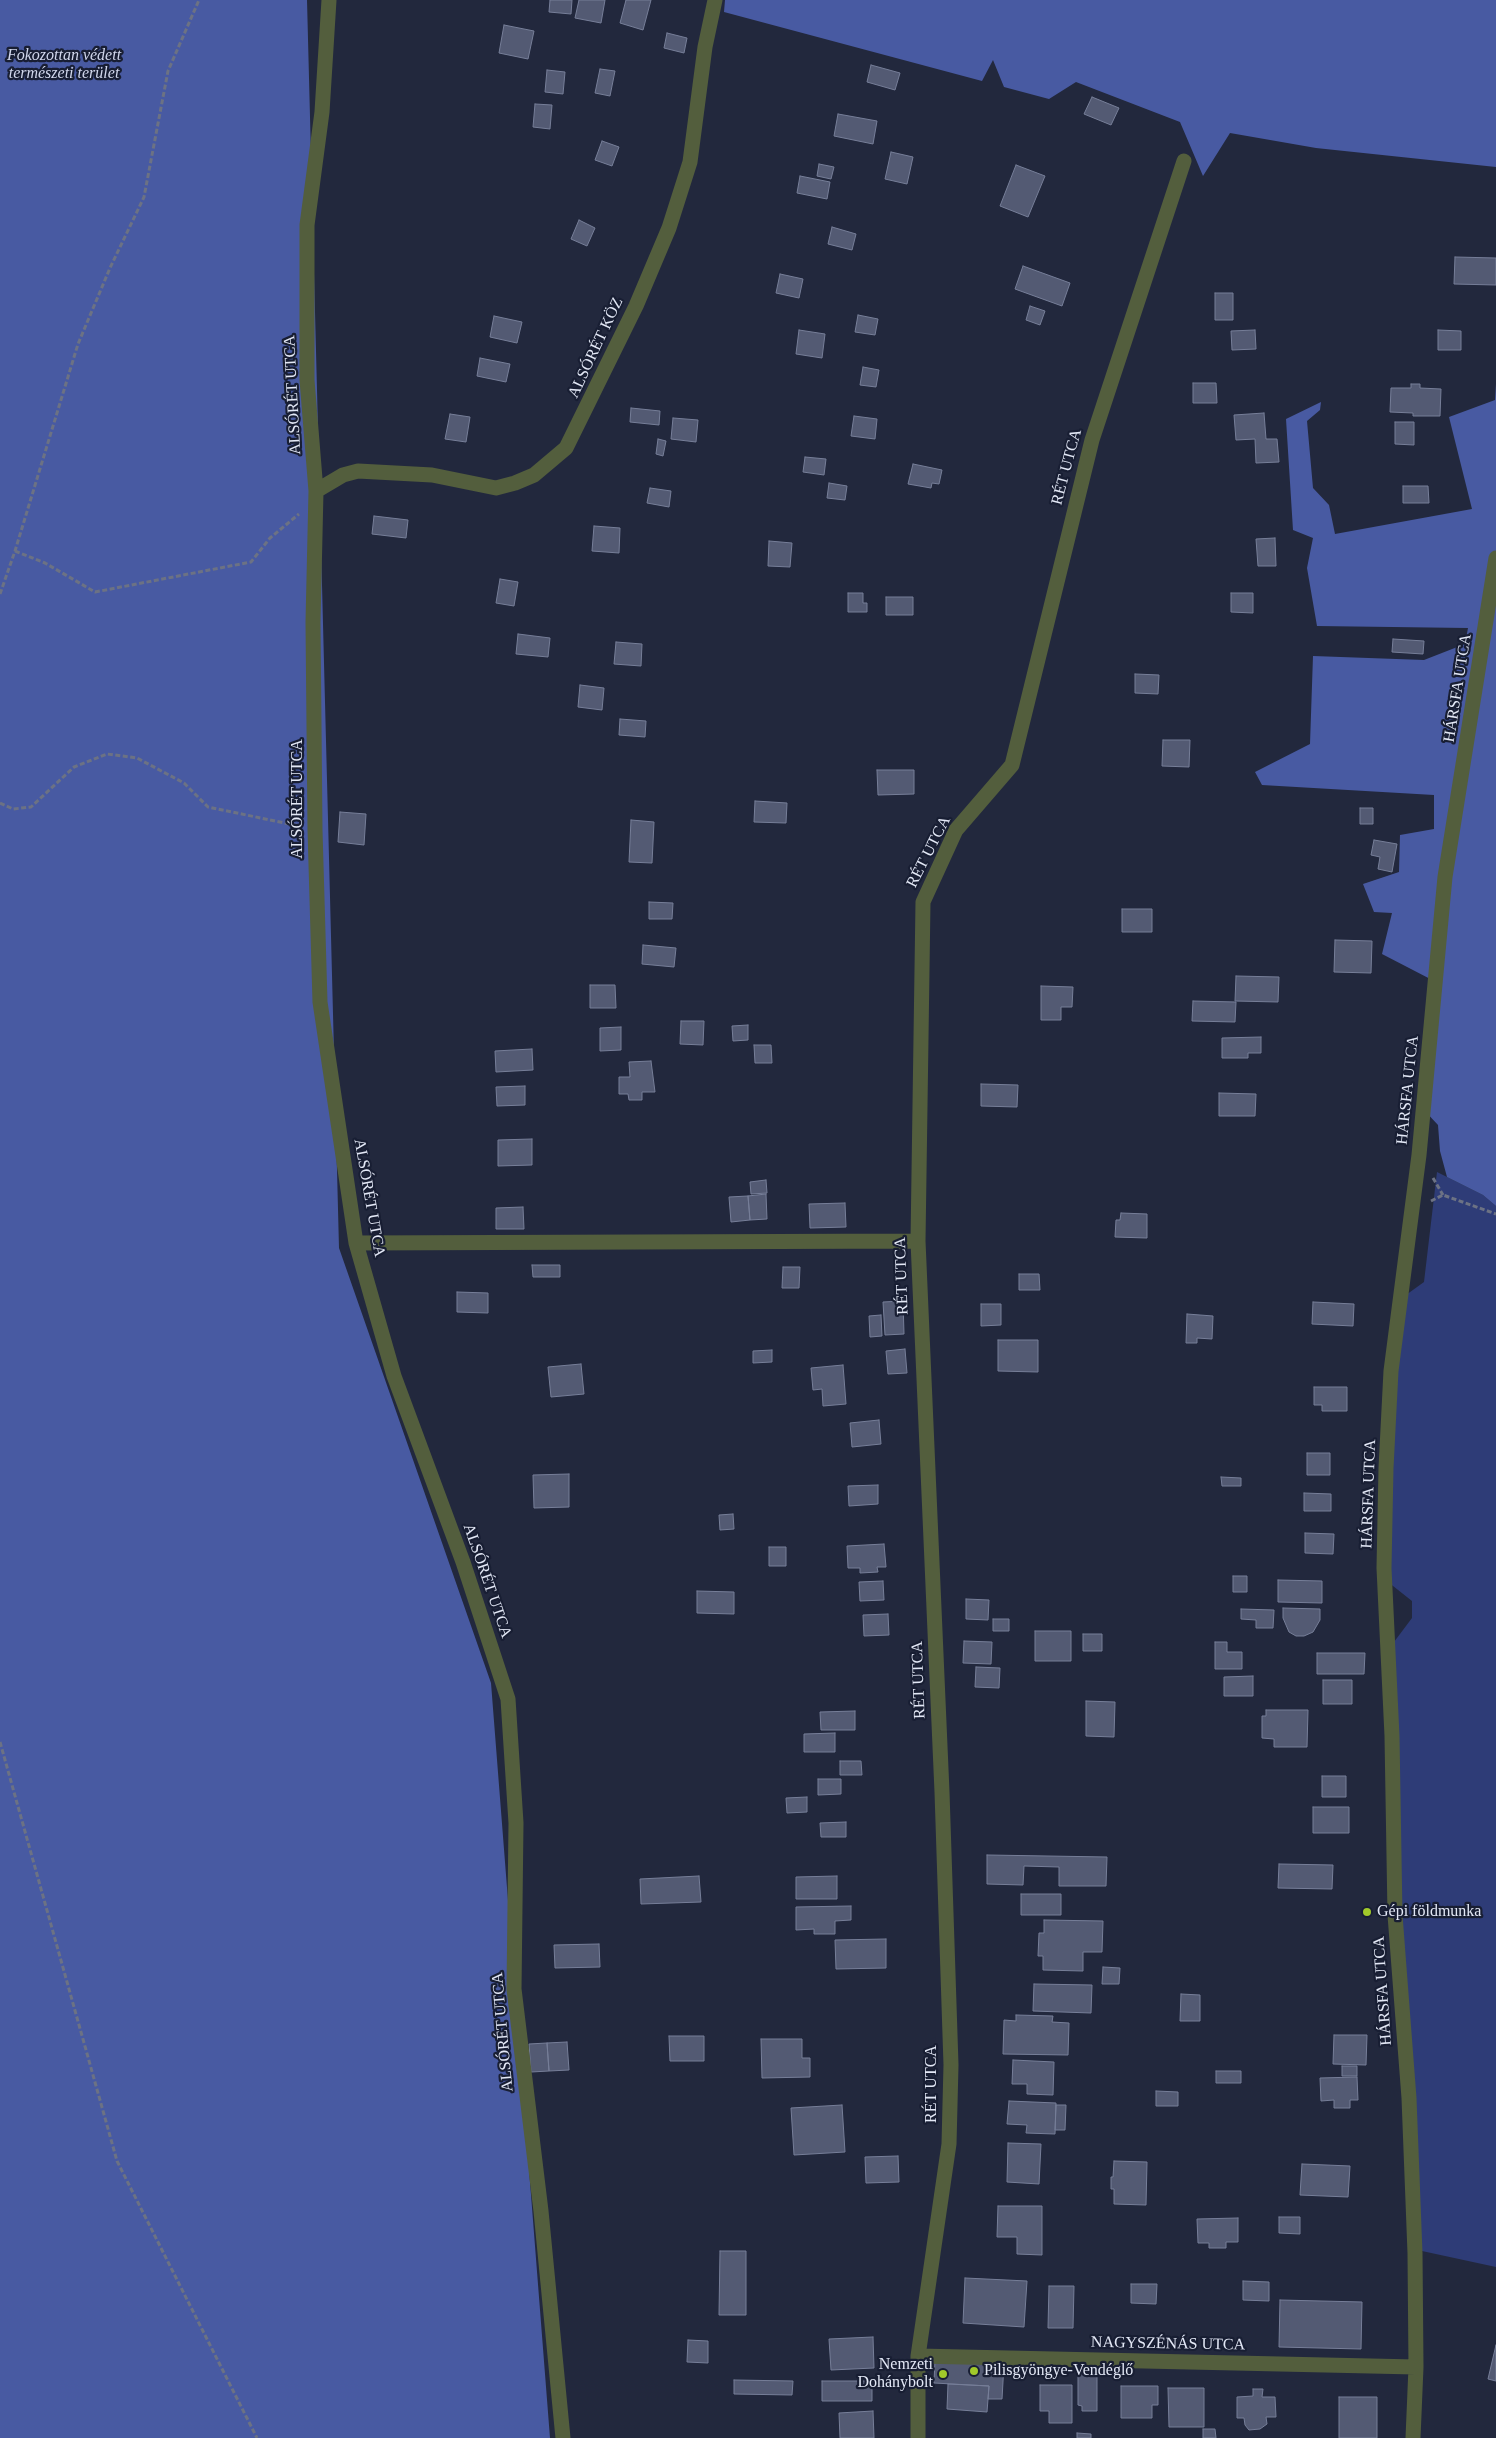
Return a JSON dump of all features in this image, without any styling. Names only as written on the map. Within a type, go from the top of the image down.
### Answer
[{"type":"street","name":"ALSÓRÉT UTCA","points":[[329,0],[322,112],[307,225],[306,380],[315,496],[315,830],[320,1002],[356,1243],[394,1376],[463,1562],[508,1699],[516,1823],[514,1988],[541,2211],[563,2438]]},
{"type":"street","name":"ALSÓRÉT KÖZ","points":[[315,496],[343,475],[358,471],[432,475],[496,488],[534,475],[566,448],[632,315],[670,228],[690,162],[705,47],[715,0]]},
{"type":"street","name":"RÉT UTCA","points":[[918,2438],[918,2356],[949,2144],[951,2065],[918,1241],[923,902],[956,830],[1012,765],[1092,440],[1184,161]]},
{"type":"street","name":"HÁRSFA UTCA","points":[[1413,2438],[1416,2367],[1411,2140],[1396,1943],[1392,1736],[1384,1568],[1391,1371],[1433,1026],[1445,877],[1496,558]]},
{"type":"street","points":[[356,1243],[918,1241]]},
{"type":"street","name":"NAGYSZÉNÁS UTCA","points":[[918,2356],[1416,2367]]},
{"type":"path","points":[[0,594],[15,551],[78,344],[110,268],[144,197],[168,71],[199,0]]},
{"type":"path","points":[[15,551],[45,563],[96,592],[250,562],[270,538],[315,496]]},
{"type":"path","points":[[0,803],[14,809],[31,806],[74,767],[107,754],[137,758],[184,782],[208,807],[315,830]]},
{"type":"path","points":[[1412,1210],[1443,1195],[1496,1214]]},
{"type":"path","points":[[0,1742],[117,2161],[257,2438]]},
{"type":"shaded area","points":[[1437,1172],[1483,1195],[1496,1206],[1496,2267],[1422,2251],[1397,1884],[1394,1642],[1412,1618],[1412,1601],[1388,1582],[1399,1300],[1424,1282]]},
{"type":"green space","name":"Fokozottan védett természeti terület","points":[[0,0],[307,0],[339,1248],[491,1683],[550,2438],[0,2438]]},
{"type":"green space","points":[[725,0],[1496,0],[1496,167],[1316,148],[1230,133],[1203,176],[1180,122],[1076,82],[1049,99],[1004,87],[993,60],[982,81],[724,12]]},
{"type":"green space","points":[[1496,384],[1496,1206],[1483,1195],[1447,1177],[1440,1151],[1438,1125],[1424,1110],[1424,1043],[1438,1028],[1438,983],[1382,954],[1392,913],[1374,912],[1363,884],[1399,872],[1400,835],[1434,829],[1434,795],[1262,785],[1255,772],[1310,744],[1313,656],[1424,660],[1465,644],[1468,628],[1317,626],[1307,568],[1313,538],[1293,530],[1286,419],[1321,402],[1320,410],[1307,421],[1313,488],[1329,505],[1335,534],[1472,509],[1449,417],[1495,400]]},
{"type":"building","points":[[550,0],[572,0],[571,14],[549,12]]},
{"type":"building","points":[[579,0],[605,0],[601,23],[575,18]]},
{"type":"building","points":[[626,0],[651,0],[643,30],[620,23]]},
{"type":"building","points":[[504,25],[534,31],[528,59],[499,53]]},
{"type":"building","points":[[667,33],[687,38],[684,53],[664,48]]},
{"type":"building","points":[[871,65],[900,73],[895,90],[867,82]]},
{"type":"building","points":[[600,69],[615,71],[610,96],[595,93]]},
{"type":"building","points":[[547,70],[565,72],[563,94],[545,92]]},
{"type":"building","points":[[1092,97],[1119,108],[1111,125],[1084,114]]},
{"type":"building","points":[[535,104],[552,105],[550,129],[533,127]]},
{"type":"building","points":[[838,114],[877,121],[873,144],[834,136]]},
{"type":"building","points":[[602,141],[619,147],[612,166],[595,160]]},
{"type":"building","points":[[891,152],[913,157],[907,184],[885,179]]},
{"type":"building","points":[[819,164],[834,167],[831,179],[817,176]]},
{"type":"building","points":[[1016,165],[1045,176],[1028,217],[1000,206]]},
{"type":"building","points":[[800,176],[830,182],[827,199],[797,193]]},
{"type":"building","points":[[579,220],[595,228],[587,246],[571,239]]},
{"type":"building","points":[[832,227],[856,234],[852,250],[828,244]]},
{"type":"building","points":[[1455,257],[1496,258],[1496,285],[1454,284]]},
{"type":"building","points":[[1023,266],[1070,283],[1062,306],[1015,289]]},
{"type":"building","points":[[780,274],[803,279],[799,298],[776,293]]},
{"type":"building","points":[[1215,293],[1233,293],[1233,320],[1215,320]]},
{"type":"building","points":[[1030,306],[1045,311],[1040,325],[1026,320]]},
{"type":"building","points":[[858,315],[878,319],[875,335],[855,332]]},
{"type":"building","points":[[494,316],[522,322],[517,343],[490,337]]},
{"type":"building","points":[[799,330],[825,334],[822,358],[796,354]]},
{"type":"building","points":[[1255,330],[1256,349],[1232,350],[1231,331]]},
{"type":"building","points":[[1438,330],[1461,331],[1461,350],[1438,350]]},
{"type":"building","points":[[480,358],[510,364],[506,382],[477,376]]},
{"type":"building","points":[[863,367],[879,370],[876,387],[860,385]]},
{"type":"building","points":[[1193,383],[1216,383],[1217,403],[1193,403]]},
{"type":"building","points":[[1411,384],[1420,384],[1420,388],[1441,389],[1440,416],[1413,416],[1413,413],[1390,412],[1391,388],[1411,388]]},
{"type":"building","points":[[631,408],[660,411],[659,425],[630,422]]},
{"type":"building","points":[[1264,413],[1266,439],[1277,439],[1279,462],[1256,463],[1255,439],[1236,440],[1234,415]]},
{"type":"building","points":[[450,414],[470,417],[466,442],[445,439]]},
{"type":"building","points":[[854,416],[877,419],[875,439],[851,436]]},
{"type":"building","points":[[673,418],[698,420],[696,442],[671,439]]},
{"type":"building","points":[[1395,422],[1414,422],[1414,445],[1395,444]]},
{"type":"building","points":[[658,439],[666,441],[663,456],[656,454]]},
{"type":"building","points":[[805,457],[826,459],[824,475],[803,472]]},
{"type":"building","points":[[913,464],[942,470],[939,484],[932,483],[931,488],[908,484]]},
{"type":"building","points":[[829,483],[847,486],[845,500],[827,498]]},
{"type":"building","points":[[1403,486],[1428,486],[1429,503],[1403,503]]},
{"type":"building","points":[[650,488],[671,491],[669,507],[647,503]]},
{"type":"building","points":[[374,516],[408,520],[406,538],[372,534]]},
{"type":"building","points":[[594,526],[620,528],[619,553],[592,551]]},
{"type":"building","points":[[1275,538],[1276,566],[1258,566],[1256,539]]},
{"type":"building","points":[[769,541],[792,543],[790,567],[768,566]]},
{"type":"building","points":[[500,579],[518,582],[514,606],[496,603]]},
{"type":"building","points":[[848,593],[863,593],[863,603],[867,603],[867,612],[848,612]]},
{"type":"building","points":[[1231,593],[1253,593],[1253,613],[1231,612]]},
{"type":"building","points":[[886,597],[913,597],[913,615],[886,615]]},
{"type":"building","points":[[518,634],[550,638],[548,657],[516,654]]},
{"type":"building","points":[[1393,639],[1424,641],[1423,654],[1392,652]]},
{"type":"building","points":[[616,642],[642,644],[641,666],[614,664]]},
{"type":"building","points":[[1135,674],[1159,675],[1158,694],[1135,693]]},
{"type":"building","points":[[580,685],[604,688],[602,710],[578,707]]},
{"type":"building","points":[[620,719],[646,721],[645,737],[619,735]]},
{"type":"building","points":[[1163,740],[1190,740],[1189,767],[1162,766]]},
{"type":"building","points":[[877,770],[914,770],[914,794],[878,795]]},
{"type":"building","points":[[755,801],[787,803],[786,823],[754,822]]},
{"type":"building","points":[[1360,808],[1373,808],[1373,824],[1360,824]]},
{"type":"building","points":[[340,812],[366,814],[364,845],[338,842]]},
{"type":"building","points":[[631,820],[654,822],[652,863],[629,862]]},
{"type":"building","points":[[1374,840],[1397,844],[1392,872],[1378,869],[1380,857],[1371,855]]},
{"type":"building","points":[[649,902],[673,903],[672,919],[649,919]]},
{"type":"building","points":[[1122,909],[1152,909],[1152,932],[1122,932]]},
{"type":"building","points":[[1335,940],[1372,941],[1371,973],[1334,972]]},
{"type":"building","points":[[643,945],[676,948],[674,967],[642,964]]},
{"type":"building","points":[[1236,976],[1279,977],[1278,1002],[1235,1001]]},
{"type":"building","points":[[590,985],[615,985],[616,1008],[590,1008]]},
{"type":"building","points":[[1041,986],[1073,987],[1072,1007],[1061,1007],[1061,1020],[1041,1020]]},
{"type":"building","points":[[1193,1001],[1236,1002],[1235,1022],[1192,1021]]},
{"type":"building","points":[[681,1021],[704,1021],[703,1045],[680,1044]]},
{"type":"building","points":[[748,1025],[748,1040],[733,1041],[732,1026]]},
{"type":"building","points":[[621,1027],[621,1050],[600,1051],[600,1028]]},
{"type":"building","points":[[1261,1037],[1261,1053],[1248,1053],[1248,1058],[1222,1058],[1222,1038]]},
{"type":"building","points":[[754,1045],[771,1045],[772,1063],[755,1063]]},
{"type":"building","points":[[532,1049],[533,1070],[496,1072],[495,1051]]},
{"type":"building","points":[[651,1061],[655,1092],[642,1092],[642,1100],[629,1100],[628,1094],[619,1094],[619,1077],[630,1077],[629,1062]]},
{"type":"building","points":[[981,1084],[1018,1085],[1017,1107],[981,1106]]},
{"type":"building","points":[[525,1086],[525,1105],[497,1106],[496,1087]]},
{"type":"building","points":[[1219,1093],[1256,1094],[1255,1116],[1219,1116]]},
{"type":"building","points":[[532,1139],[532,1165],[498,1166],[498,1140]]},
{"type":"building","points":[[766,1180],[767,1193],[751,1194],[750,1182]]},
{"type":"building","points":[[766,1194],[767,1219],[750,1220],[748,1196]]},
{"type":"building","points":[[748,1196],[750,1220],[731,1222],[729,1197]]},
{"type":"building","points":[[845,1203],[846,1227],[810,1228],[809,1204]]},
{"type":"building","points":[[523,1207],[524,1229],[496,1229],[496,1208]]},
{"type":"building","points":[[1121,1213],[1147,1214],[1147,1238],[1115,1237],[1116,1220],[1120,1220]]},
{"type":"building","points":[[532,1265],[560,1265],[560,1277],[533,1277]]},
{"type":"building","points":[[783,1267],[800,1267],[799,1288],[782,1288]]},
{"type":"building","points":[[1019,1274],[1039,1274],[1040,1290],[1019,1290]]},
{"type":"building","points":[[457,1292],[488,1293],[488,1313],[457,1312]]},
{"type":"building","points":[[903,1301],[904,1334],[885,1335],[883,1302]]},
{"type":"building","points":[[1313,1302],[1354,1304],[1353,1326],[1312,1324]]},
{"type":"building","points":[[981,1304],[1001,1304],[1001,1325],[981,1326]]},
{"type":"building","points":[[1187,1314],[1213,1316],[1212,1339],[1197,1338],[1197,1343],[1186,1343]]},
{"type":"building","points":[[881,1315],[882,1336],[870,1337],[869,1316]]},
{"type":"building","points":[[998,1340],[1038,1340],[1038,1372],[998,1371]]},
{"type":"building","points":[[905,1349],[907,1373],[888,1374],[886,1351]]},
{"type":"building","points":[[772,1350],[772,1362],[753,1363],[753,1351]]},
{"type":"building","points":[[581,1364],[584,1394],[551,1397],[548,1367]]},
{"type":"building","points":[[843,1365],[846,1404],[823,1406],[822,1389],[813,1390],[811,1368]]},
{"type":"building","points":[[1314,1387],[1347,1387],[1347,1411],[1322,1411],[1322,1405],[1314,1405]]},
{"type":"building","points":[[879,1420],[881,1444],[852,1447],[850,1423]]},
{"type":"building","points":[[1307,1453],[1330,1453],[1330,1475],[1307,1475]]},
{"type":"building","points":[[569,1474],[569,1507],[534,1508],[533,1475]]},
{"type":"building","points":[[1221,1477],[1241,1478],[1241,1486],[1222,1486]]},
{"type":"building","points":[[878,1485],[878,1504],[849,1506],[848,1486]]},
{"type":"building","points":[[1304,1493],[1331,1494],[1331,1511],[1304,1511]]},
{"type":"building","points":[[733,1514],[734,1529],[720,1530],[719,1515]]},
{"type":"building","points":[[1305,1533],[1334,1534],[1333,1554],[1305,1553]]},
{"type":"building","points":[[884,1544],[886,1567],[877,1567],[878,1572],[860,1573],[860,1568],[848,1568],[847,1546]]},
{"type":"building","points":[[769,1547],[786,1547],[786,1566],[769,1566]]},
{"type":"building","points":[[1233,1576],[1247,1576],[1247,1592],[1233,1592]]},
{"type":"building","points":[[1278,1580],[1322,1581],[1322,1603],[1278,1602]]},
{"type":"building","points":[[883,1581],[884,1600],[860,1601],[859,1582]]},
{"type":"building","points":[[697,1591],[734,1592],[734,1614],[697,1613]]},
{"type":"building","points":[[966,1599],[989,1600],[988,1620],[966,1619]]},
{"type":"building","points":[[1283,1608],[1320,1609],[1320,1620],[1313,1632],[1304,1636],[1296,1636],[1289,1632],[1283,1618]]},
{"type":"building","points":[[1241,1609],[1274,1610],[1273,1628],[1256,1628],[1256,1620],[1241,1619]]},
{"type":"building","points":[[888,1614],[889,1635],[864,1636],[863,1615]]},
{"type":"building","points":[[993,1619],[1009,1619],[1009,1631],[993,1631]]},
{"type":"building","points":[[1035,1631],[1071,1631],[1071,1661],[1035,1661]]},
{"type":"building","points":[[1083,1634],[1102,1634],[1102,1651],[1083,1651]]},
{"type":"building","points":[[964,1641],[992,1642],[991,1664],[963,1663]]},
{"type":"building","points":[[1215,1642],[1227,1642],[1227,1652],[1242,1652],[1242,1669],[1215,1669]]},
{"type":"building","points":[[1317,1653],[1365,1653],[1364,1674],[1317,1674]]},
{"type":"building","points":[[976,1667],[1000,1668],[999,1688],[975,1687]]},
{"type":"building","points":[[1253,1676],[1253,1696],[1224,1696],[1224,1677]]},
{"type":"building","points":[[1323,1680],[1352,1680],[1352,1704],[1323,1704]]},
{"type":"building","points":[[1086,1701],[1115,1702],[1114,1737],[1086,1736]]},
{"type":"building","points":[[1266,1710],[1308,1710],[1307,1747],[1274,1747],[1274,1739],[1262,1738],[1262,1716],[1266,1716]]},
{"type":"building","points":[[855,1711],[855,1730],[821,1730],[820,1712]]},
{"type":"building","points":[[835,1733],[835,1752],[804,1752],[804,1734]]},
{"type":"building","points":[[840,1761],[861,1761],[862,1775],[840,1775]]},
{"type":"building","points":[[1322,1776],[1346,1776],[1346,1797],[1322,1797]]},
{"type":"building","points":[[818,1779],[841,1779],[841,1794],[818,1795]]},
{"type":"building","points":[[807,1797],[807,1812],[787,1813],[786,1798]]},
{"type":"building","points":[[1313,1807],[1349,1807],[1349,1833],[1313,1833]]},
{"type":"building","points":[[846,1822],[846,1837],[821,1837],[820,1823]]},
{"type":"building","points":[[987,1855],[1107,1857],[1106,1886],[1059,1886],[1059,1867],[1024,1866],[1023,1885],[987,1884]]},
{"type":"building","points":[[1279,1864],[1333,1865],[1332,1889],[1278,1888]]},
{"type":"building","points":[[699,1876],[701,1902],[641,1904],[640,1879]]},
{"type":"building","points":[[837,1876],[837,1899],[796,1899],[796,1877]]},
{"type":"building","points":[[1021,1894],[1061,1894],[1061,1915],[1021,1915]]},
{"type":"building","points":[[851,1906],[851,1920],[835,1921],[835,1934],[814,1934],[814,1929],[796,1930],[796,1907]]},
{"type":"building","points":[[1044,1920],[1103,1921],[1102,1952],[1083,1952],[1083,1971],[1043,1970],[1043,1956],[1038,1956],[1039,1933],[1044,1933]]},
{"type":"building","points":[[886,1939],[886,1968],[836,1969],[835,1940]]},
{"type":"building","points":[[599,1944],[600,1967],[555,1968],[554,1945]]},
{"type":"building","points":[[1103,1967],[1120,1968],[1119,1984],[1102,1984]]},
{"type":"building","points":[[1034,1984],[1092,1985],[1091,2013],[1033,2011]]},
{"type":"building","points":[[1181,1994],[1200,1995],[1200,2021],[1180,2021]]},
{"type":"building","points":[[1016,2015],[1053,2016],[1052,2022],[1069,2023],[1068,2055],[1003,2054],[1004,2020],[1016,2021]]},
{"type":"building","points":[[1334,2035],[1367,2035],[1366,2065],[1333,2064]]},
{"type":"building","points":[[669,2036],[704,2036],[704,2061],[670,2061]]},
{"type":"building","points":[[761,2039],[802,2039],[802,2058],[810,2058],[810,2077],[762,2078]]},
{"type":"building","points":[[567,2042],[569,2070],[549,2071],[547,2043]]},
{"type":"building","points":[[547,2043],[549,2071],[531,2072],[529,2044]]},
{"type":"building","points":[[1013,2060],[1054,2062],[1053,2095],[1027,2094],[1027,2084],[1012,2084]]},
{"type":"building","points":[[1342,2066],[1357,2066],[1357,2076],[1342,2076]]},
{"type":"building","points":[[1216,2071],[1241,2071],[1241,2083],[1216,2083]]},
{"type":"building","points":[[1357,2077],[1358,2100],[1350,2100],[1350,2108],[1334,2108],[1334,2100],[1321,2101],[1320,2078]]},
{"type":"building","points":[[1156,2091],[1178,2092],[1178,2106],[1156,2106]]},
{"type":"building","points":[[1009,2101],[1056,2103],[1055,2134],[1026,2133],[1027,2125],[1007,2124]]},
{"type":"building","points":[[842,2105],[845,2152],[794,2155],[791,2108]]},
{"type":"building","points":[[1056,2105],[1066,2105],[1065,2130],[1055,2130]]},
{"type":"building","points":[[1008,2143],[1041,2144],[1039,2184],[1007,2182]]},
{"type":"building","points":[[898,2156],[899,2182],[866,2183],[865,2157]]},
{"type":"building","points":[[1114,2161],[1147,2162],[1146,2205],[1114,2204],[1114,2189],[1111,2189],[1111,2177],[1113,2177]]},
{"type":"building","points":[[1302,2164],[1350,2166],[1348,2197],[1300,2195]]},
{"type":"building","points":[[998,2206],[1042,2206],[1042,2255],[1017,2254],[1017,2237],[997,2237]]},
{"type":"building","points":[[1279,2217],[1300,2217],[1300,2234],[1279,2233]]},
{"type":"building","points":[[1238,2218],[1238,2242],[1226,2242],[1226,2248],[1209,2248],[1209,2243],[1198,2243],[1197,2219]]},
{"type":"building","points":[[720,2251],[746,2251],[746,2315],[719,2315]]},
{"type":"building","points":[[965,2278],[1027,2281],[1024,2327],[963,2323]]},
{"type":"building","points":[[1243,2281],[1269,2282],[1269,2301],[1243,2300]]},
{"type":"building","points":[[1131,2284],[1157,2284],[1156,2304],[1131,2303]]},
{"type":"building","points":[[1049,2286],[1074,2286],[1073,2328],[1048,2328]]},
{"type":"building","points":[[1280,2300],[1362,2302],[1361,2349],[1279,2347]]},
{"type":"building","points":[[873,2337],[874,2368],[831,2370],[829,2339]]},
{"type":"building","points":[[688,2340],[708,2341],[708,2363],[687,2362]]},
{"type":"building","points":[[1496,2345],[1496,2381],[1488,2379]]},
{"type":"building","points":[[935,2360],[1004,2364],[1002,2399],[988,2399],[989,2386],[934,2383]]},
{"type":"building","points":[[1078,2373],[1097,2373],[1097,2411],[1082,2411],[1082,2406],[1078,2405]]},
{"type":"building","points":[[734,2380],[793,2381],[792,2395],[734,2394]]},
{"type":"building","points":[[822,2381],[872,2381],[872,2401],[822,2401]]},
{"type":"building","points":[[948,2384],[989,2386],[987,2412],[947,2409]]},
{"type":"building","points":[[1040,2385],[1072,2385],[1072,2423],[1049,2423],[1049,2411],[1040,2411]]},
{"type":"building","points":[[1121,2386],[1158,2386],[1158,2405],[1152,2405],[1152,2418],[1121,2418]]},
{"type":"building","points":[[1168,2388],[1204,2388],[1204,2427],[1169,2427]]},
{"type":"building","points":[[1253,2389],[1263,2389],[1262,2397],[1275,2397],[1276,2417],[1266,2417],[1267,2424],[1260,2429],[1249,2430],[1245,2425],[1244,2418],[1237,2418],[1237,2397],[1253,2396]]},
{"type":"building","points":[[1339,2397],[1377,2397],[1377,2438],[1339,2438]]},
{"type":"building","points":[[873,2411],[874,2438],[840,2438],[839,2413]]},
{"type":"building","points":[[1203,2429],[1215,2429],[1216,2438],[1203,2438]]},
{"type":"building","points":[[1077,2433],[1091,2434],[1091,2438],[1077,2438]]},
{"type":"place","name":"Gépi földmunka","points":[[1367,1912]]},
{"type":"place","name":"Pilisgyöngye-Vendéglő","points":[[974,2371]]},
{"type":"place","name":"Nemzeti Dohánybolt","points":[[943,2374]]}]
